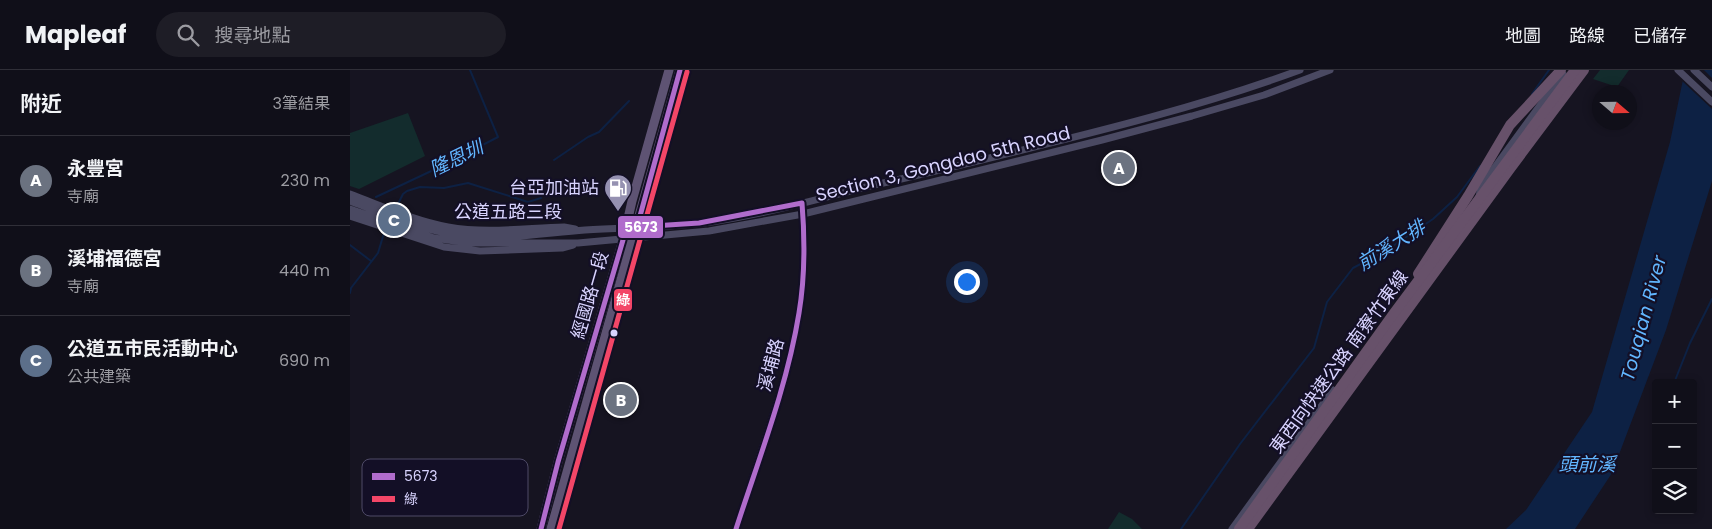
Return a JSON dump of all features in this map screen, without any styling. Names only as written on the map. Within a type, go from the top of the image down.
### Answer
[{"type":"highway","name":"東西向快速公路 南寮竹東線","points":[[1238,529],[1394,313],[1576,70]]},
{"type":"highway","name":"東西向快速公路 南寮竹東線","points":[[1248,529],[1584,70]]},
{"type":"highway","points":[[1418,274],[1510,125],[1530,102],[1562,72]]},
{"type":"main road","name":"經國路一段","points":[[541,529],[669,70]]},
{"type":"main road","points":[[551,529],[680,70]]},
{"type":"street","name":"Section 3, Gongdao 5th Road","points":[[350,201],[419,226],[460,236],[562,233],[581,230],[678,226],[718,221],[802,204],[1107,129],[1262,84],[1300,70]]},
{"type":"street","name":"Section 3, Gongdao 5th Road","points":[[350,209],[421,234],[450,241],[469,243],[578,243],[709,230],[803,214],[1192,116],[1264,94],[1328,70]]},
{"type":"street","points":[[1678,70],[1712,102]]},
{"type":"street","points":[[1694,70],[1712,87]]},
{"type":"street","points":[[1403,296],[1413,290],[1477,204],[1481,186],[1562,72]]},
{"type":"street","name":"公道五路三段","points":[[350,194],[417,219],[448,227],[488,230],[564,227],[581,230]]},
{"type":"street","name":"溪埔路","points":[[736,529],[786,371],[798,323],[802,277],[802,204]]},
{"type":"street","name":"公道五路三段","points":[[350,216],[426,243],[458,249],[480,251],[562,248],[578,243]]},
{"type":"street","points":[[1232,529],[1418,274],[1428,270]]},
{"type":"green space","points":[[1600,70],[1629,70],[1618,85],[1611,85],[1593,79]]},
{"type":"green space","points":[[408,113],[425,156],[359,189],[350,186],[350,133]]},
{"type":"green space","points":[[1119,512],[1132,519],[1142,529],[1108,529]]},
{"type":"water","name":"頭前溪","points":[[1685,70],[1712,70],[1712,181],[1666,330],[1612,473],[1575,529],[1506,529],[1526,510],[1592,412],[1670,142]]},
{"type":"pier","points":[[1683,70],[1704,70],[1712,78],[1712,109],[1681,80]]},
{"type":"waterway","name":"隆恩圳","points":[[376,197],[498,137],[470,70]]},
{"type":"waterway","name":"前溪大排","points":[[1532,94],[1549,70]]},
{"type":"waterway","points":[[554,160],[588,137],[599,132],[629,101]]},
{"type":"waterway","name":"前溪大排","points":[[1181,529],[1240,444],[1314,348],[1327,302],[1353,268],[1387,250],[1433,219],[1457,197],[1480,166]]},
{"type":"waterway","points":[[398,204],[403,194],[420,187],[444,188],[468,183],[528,202],[541,198]]},
{"type":"waterway","points":[[350,293],[351,288],[378,253],[384,233]]},
{"type":"waterway","points":[[350,245],[371,261]]},
{"type":"waterway","points":[[1676,379],[1690,343],[1712,299]]},
{"type":"transit line","name":"5673","points":[[680,70],[637,227],[699,223],[802,203],[803,272],[801,299],[794,341],[772,422],[736,529]]},
{"type":"transit line","name":"綠","points":[[559,529],[687,72]]},
{"type":"transit line","name":"5673","points":[[541,529],[558,462],[623,240]]},
{"type":"place","name":"永豐宮","points":[[1119,168]]},
{"type":"place","name":"台亞加油站","points":[[618,212]]},
{"type":"place","name":"公道五市民活動中心","points":[[394,220]]},
{"type":"place","name":"溪埔福德宮","points":[[621,400]]},
{"type":"water label","name":"Touqian River","points":[[1643,318]]}]
